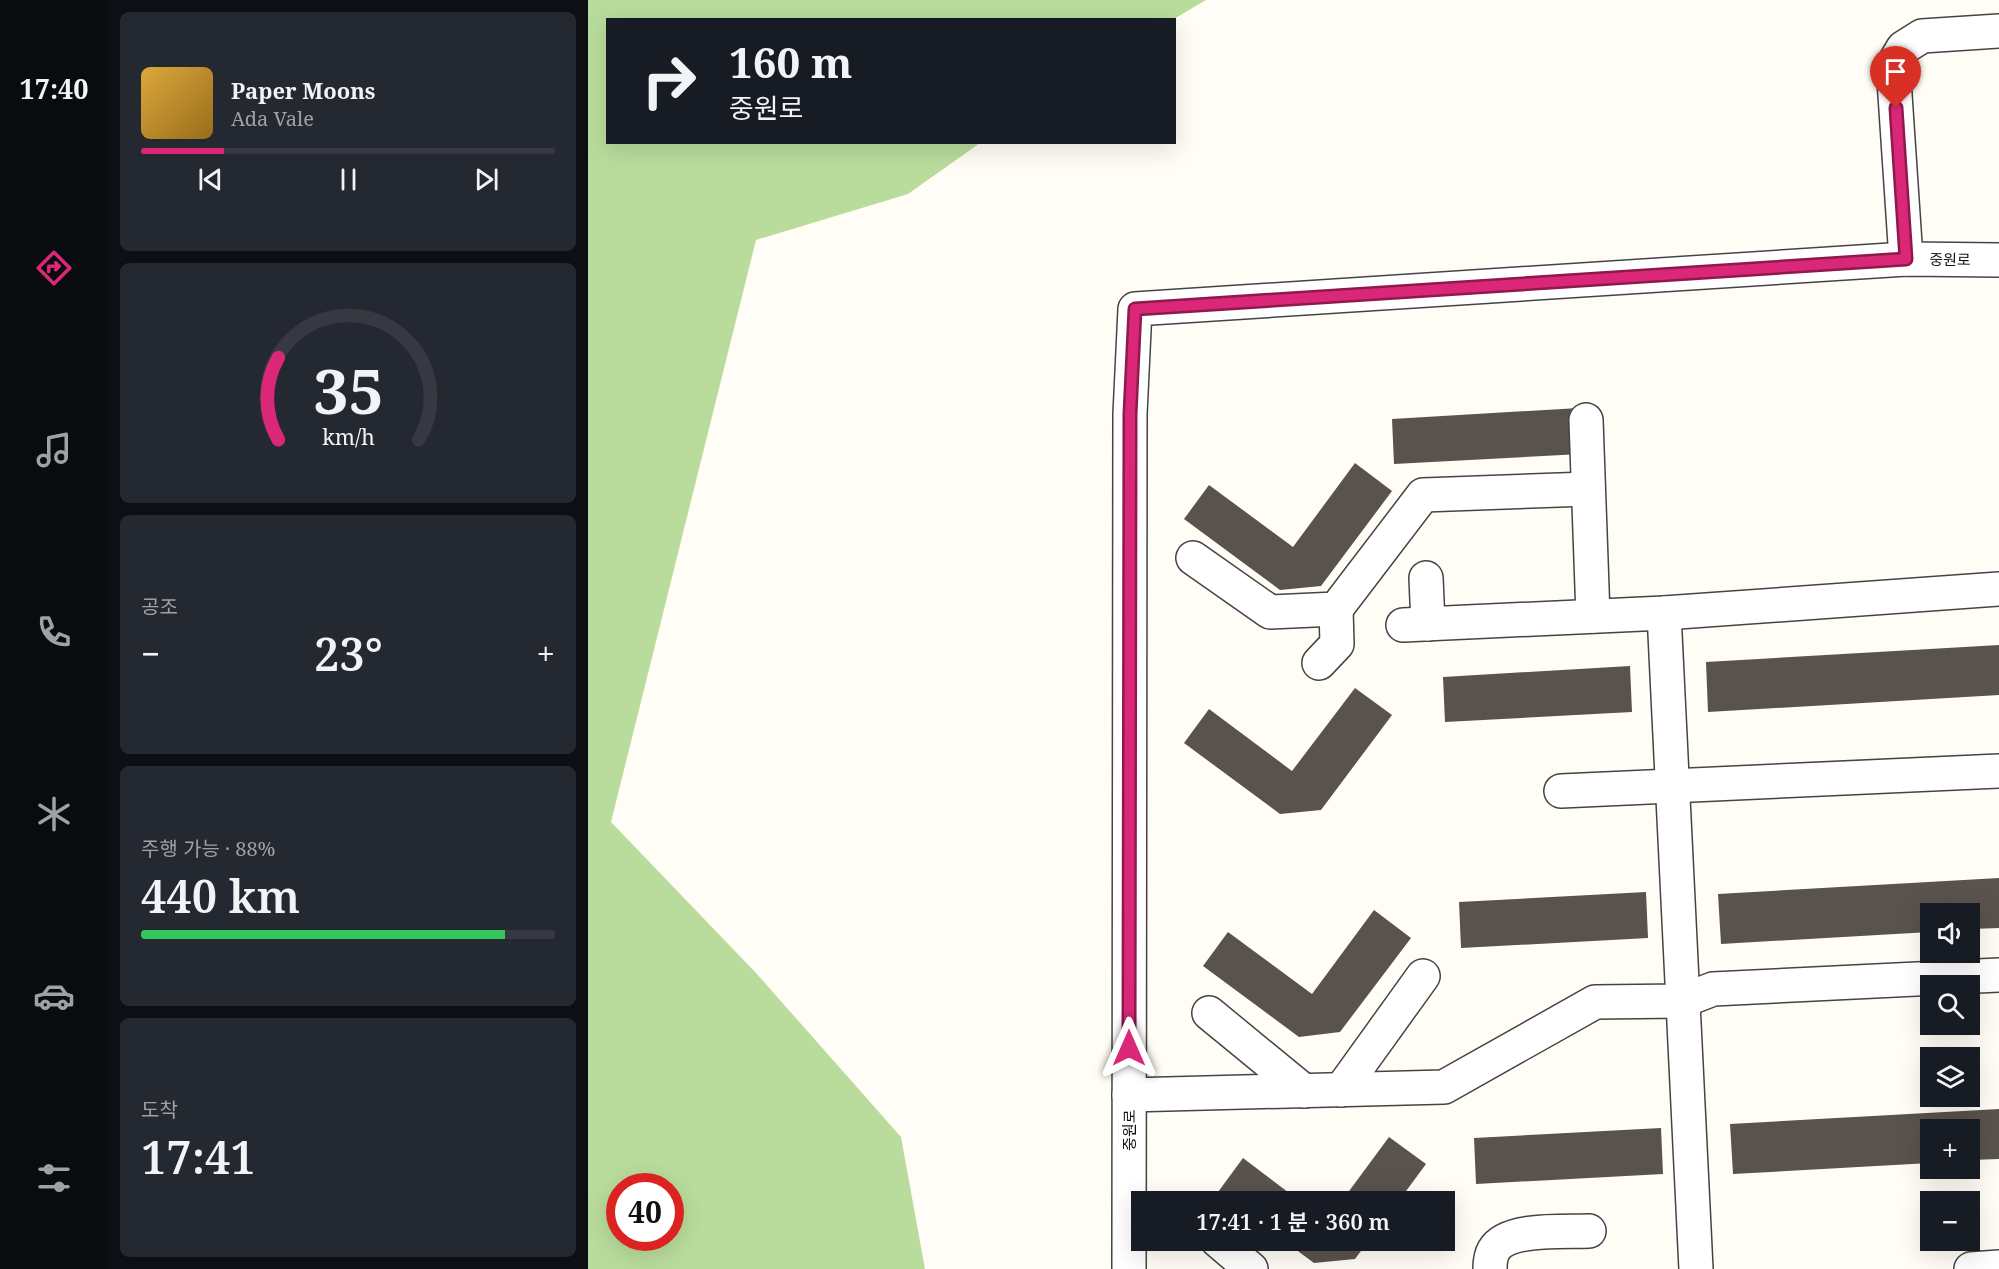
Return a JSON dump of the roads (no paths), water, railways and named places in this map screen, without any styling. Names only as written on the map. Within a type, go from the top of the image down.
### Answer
[{"type":"street","points":[[1906,259],[1893,64],[1903,48],[1922,36],[1999,31]]},
{"type":"street","name":"중원로","points":[[1129,1269],[1130,414],[1135,309],[1906,259],[1999,260]]},
{"type":"street","points":[[1586,420],[1593,616]]},
{"type":"street","points":[[1319,663],[1337,644],[1336,609],[1423,495],[1588,489]]},
{"type":"street","points":[[1193,558],[1270,612],[1336,609]]},
{"type":"street","points":[[1426,578],[1415,625],[1664,613],[1999,588]]},
{"type":"street","points":[[1664,613],[1696,1269]]},
{"type":"street","points":[[1561,791],[1999,771]]},
{"type":"street","points":[[1129,1095],[1444,1087],[1595,1002],[1682,1001],[1713,989],[1999,975]]},
{"type":"street","points":[[1341,1089],[1423,976]]},
{"type":"street","points":[[1209,1013],[1304,1090]]},
{"type":"street","points":[[1490,1269],[1494,1250],[1505,1240],[1527,1233],[1589,1231]]},
{"type":"street","points":[[1230,1251],[1251,1269]]},
{"type":"street","points":[[1971,1269],[1999,1268]]}]
